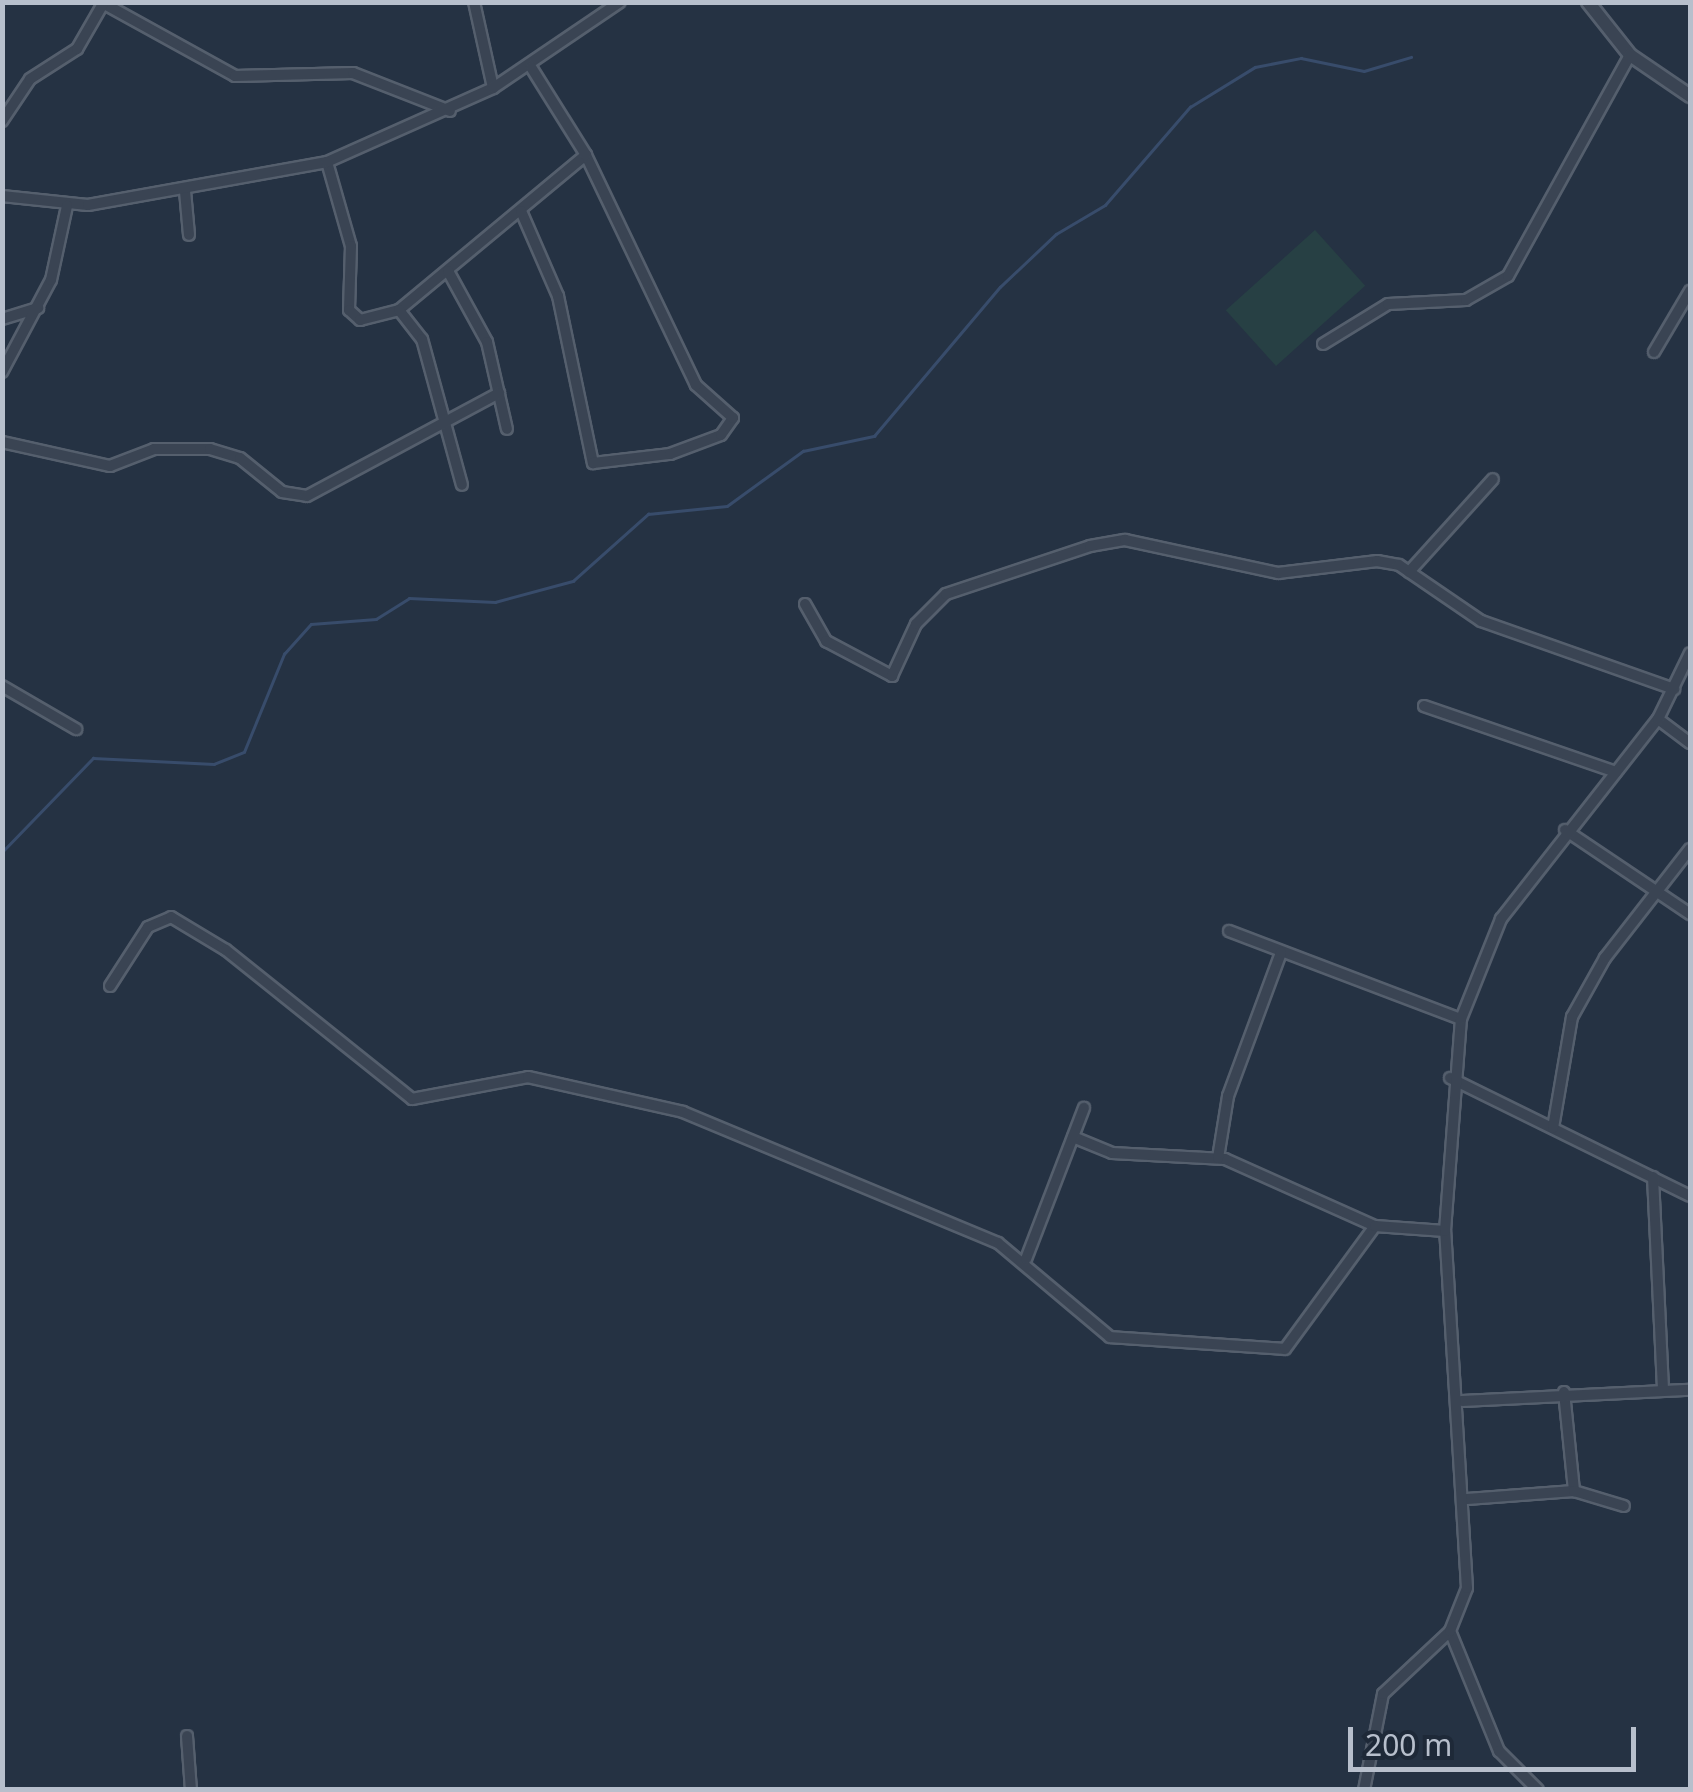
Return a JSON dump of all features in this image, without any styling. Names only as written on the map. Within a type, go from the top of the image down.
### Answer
[{"type":"street","points":[[474,2],[493,88]]},
{"type":"street","points":[[2,196],[68,206],[186,191],[327,162],[450,111],[493,88],[531,67],[620,2]]},
{"type":"street","points":[[1588,2],[1630,55],[1690,96]]},
{"type":"street","points":[[2,121],[30,79],[76,48],[103,3],[235,76],[353,73],[450,111]]},
{"type":"street","points":[[1323,344],[1388,304],[1466,300],[1508,276],[1630,55]]},
{"type":"street","points":[[520,211],[558,296],[593,463],[670,454],[721,434],[733,418],[696,385],[586,155],[531,67]]},
{"type":"street","points":[[327,162],[346,216],[352,317],[399,310],[586,155]]},
{"type":"street","points":[[186,191],[189,235]]},
{"type":"street","points":[[2,372],[38,308],[68,206]]},
{"type":"street","points":[[448,271],[487,342],[507,428]]},
{"type":"street","points":[[1654,352],[1690,292]]},
{"type":"street","points":[[2,319],[38,308]]},
{"type":"street","points":[[399,310],[422,339],[462,485]]},
{"type":"street","points":[[2,442],[110,466],[154,449],[210,449],[240,458],[282,492],[307,496],[444,426],[499,393]]},
{"type":"street","points":[[1409,572],[1494,478]]},
{"type":"street","points":[[805,604],[826,642],[892,676],[916,624],[946,594],[1090,546],[1126,540],[1278,573],[1378,561],[1409,572],[1481,621],[1674,690]]},
{"type":"street","points":[[1364,1790],[1383,1694],[1450,1631],[1467,1588],[1462,1400],[1445,1231],[1450,1078],[1461,1019],[1502,918],[1565,830],[1658,719],[1690,653]]},
{"type":"street","points":[[2,686],[76,729]]},
{"type":"street","points":[[1424,706],[1616,772]]},
{"type":"street","points":[[1658,719],[1690,743]]},
{"type":"street","points":[[1565,830],[1690,914]]},
{"type":"street","points":[[1553,1128],[1572,1017],[1657,890],[1690,849]]},
{"type":"street","points":[[110,986],[148,927],[171,918],[226,950],[412,1099],[528,1078],[613,1093],[732,1130],[1026,1259],[1110,1336],[1284,1349],[1375,1226]]},
{"type":"street","points":[[1229,931],[1461,1019]]},
{"type":"street","points":[[1218,1158],[1228,1096],[1281,953]]},
{"type":"street","points":[[1450,1078],[1690,1196]]},
{"type":"street","points":[[1026,1259],[1084,1108]]},
{"type":"street","points":[[1073,1136],[1112,1153],[1218,1158],[1375,1226],[1445,1231]]},
{"type":"street","points":[[1653,1177],[1663,1390]]},
{"type":"street","points":[[1462,1400],[1564,1392],[1690,1390]]},
{"type":"street","points":[[1564,1392],[1574,1491]]},
{"type":"street","points":[[1467,1498],[1574,1491],[1624,1506]]},
{"type":"street","points":[[1450,1631],[1488,1730],[1538,1790]]},
{"type":"street","points":[[186,1736],[191,1790]]},
{"type":"green space","points":[[1315,230],[1365,286],[1276,366],[1226,310]]},
{"type":"waterway","points":[[2,852],[93,758],[214,764],[244,752],[284,654],[311,624],[376,619],[409,598],[495,602],[573,581],[648,514],[727,506],[803,451],[874,436],[1000,287],[1056,234],[1105,205],[1190,107],[1255,67],[1301,58],[1364,71],[1411,57]]}]
